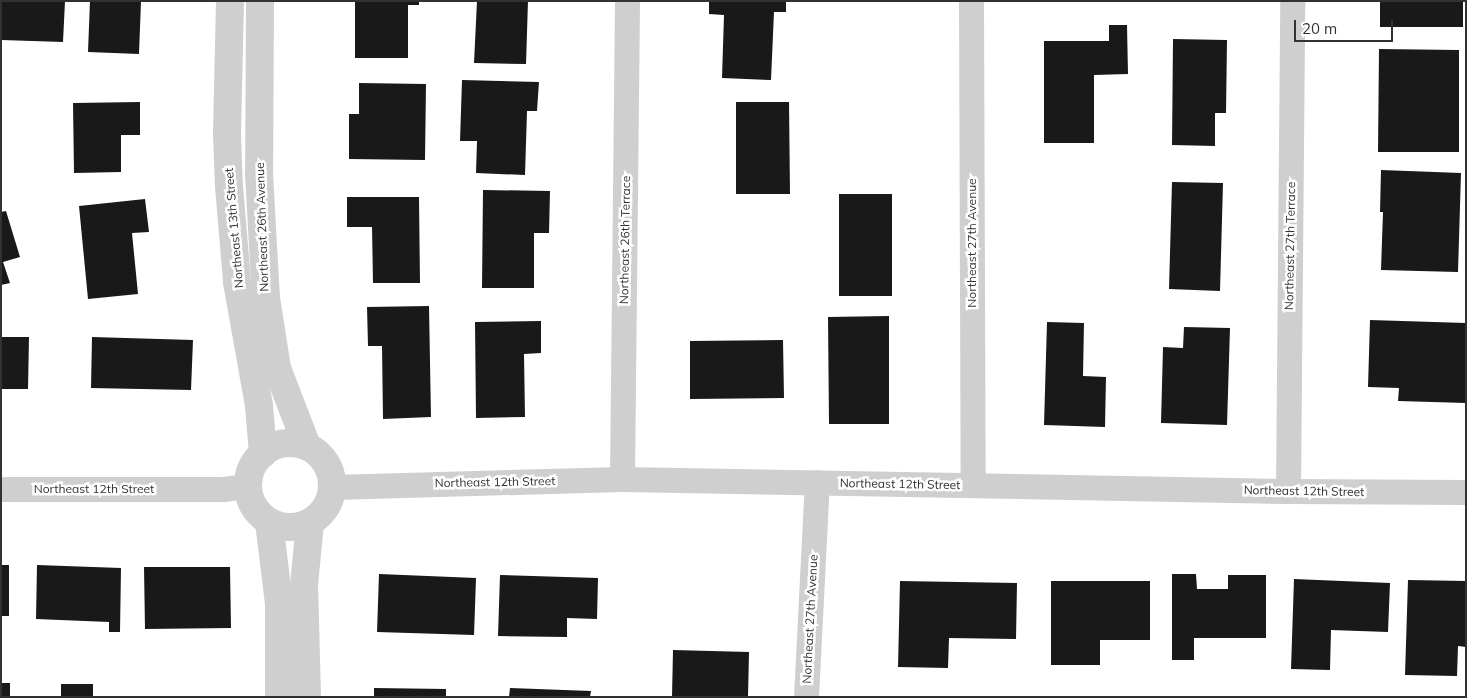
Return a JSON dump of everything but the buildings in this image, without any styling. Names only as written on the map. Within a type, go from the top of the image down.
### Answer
[{"type":"street","name":"Northeast 13th Street","points":[[230,1],[227,136],[229,186],[237,282],[259,406],[263,454]]},
{"type":"street","name":"Northeast 26th Avenue","points":[[260,1],[259,174],[266,298],[277,368],[307,446]]},
{"type":"street","name":"Northeast 26th Terrace","points":[[622,479],[627,1]]},
{"type":"street","name":"Northeast 27th Avenue","points":[[971,1],[973,485]]},
{"type":"street","name":"Northeast 27th Terrace","points":[[1288,491],[1292,1]]},
{"type":"street","points":[[285,442],[307,446],[325,459],[332,472],[333,487],[330,502],[322,514],[310,523],[297,527],[283,527],[270,522],[258,513],[251,502],[248,486],[250,471],[257,458],[269,448],[285,442]]},
{"type":"street","name":"Northeast 12th Street","points":[[333,487],[622,479],[1288,491],[1466,492]]},
{"type":"street","name":"Northeast 27th Avenue","points":[[806,697],[817,482]]},
{"type":"street","name":"Northeast 12th Street","points":[[1,489],[223,489],[248,486]]},
{"type":"street","points":[[270,522],[279,604],[278,697]]},
{"type":"street","points":[[307,697],[304,586],[310,523]]}]
